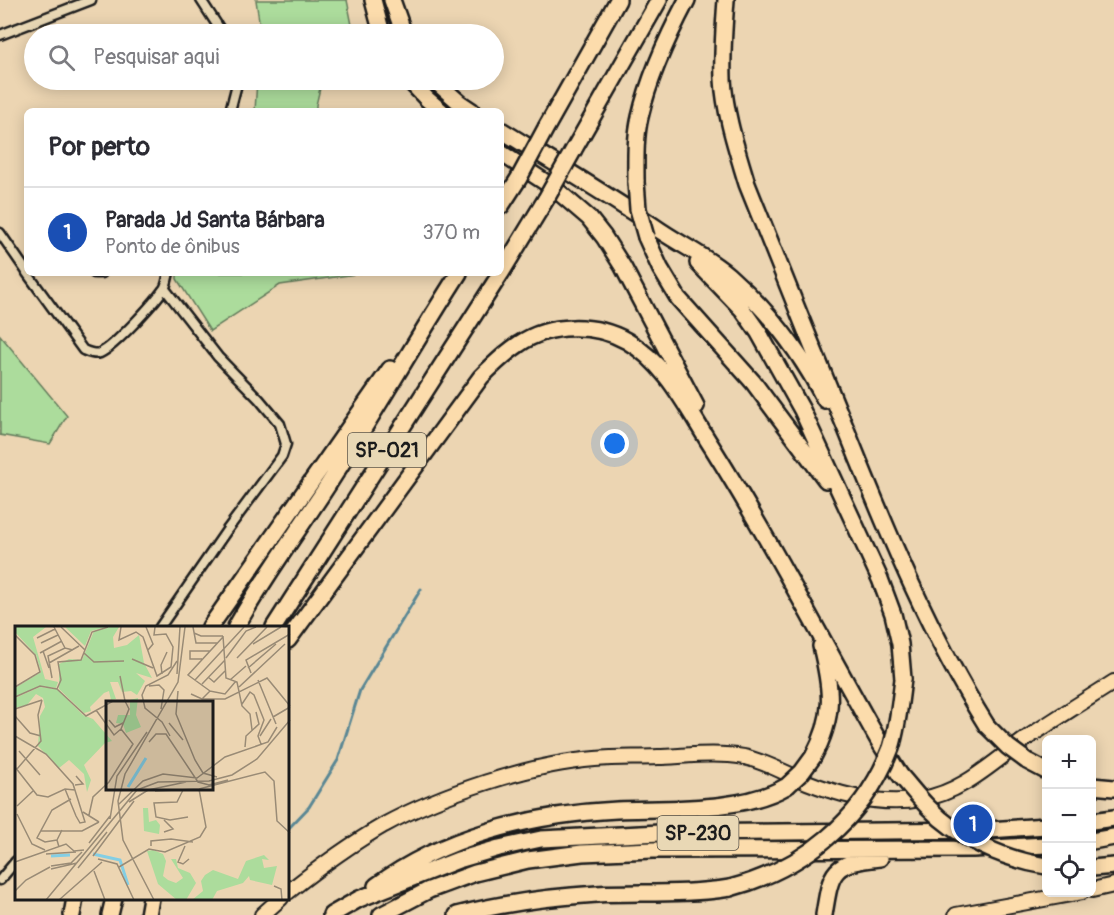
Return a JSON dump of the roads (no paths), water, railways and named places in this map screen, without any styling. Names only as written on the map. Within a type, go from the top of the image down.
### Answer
[{"type":"highway","points":[[373,0],[379,24]]},
{"type":"highway","points":[[392,0],[400,24]]},
{"type":"highway","points":[[570,86],[606,0]]},
{"type":"highway","points":[[504,201],[618,0]]},
{"type":"highway","name":"SP-021","points":[[504,268],[659,0]]},
{"type":"highway","points":[[687,0],[660,59],[642,109],[636,147],[638,209],[652,233],[660,268],[678,298],[753,382],[799,441],[850,514]]},
{"type":"highway","points":[[726,0],[723,81],[733,136],[747,184],[868,483],[942,648],[987,726],[1008,747],[1042,768]]},
{"type":"highway","points":[[419,90],[438,108]]},
{"type":"highway","points":[[446,90],[468,108]]},
{"type":"highway","points":[[457,915],[501,904],[548,897],[708,892],[730,888],[765,876],[800,858],[826,841],[850,818],[874,783],[891,746],[899,712],[903,679],[900,644],[893,614],[880,579],[802,410],[759,333],[717,281],[692,257],[652,233],[598,189],[504,132]]},
{"type":"highway","points":[[504,155],[554,188],[589,218],[604,237],[624,267],[737,488]]},
{"type":"highway","points":[[652,233],[703,256],[728,275],[781,331],[820,390],[868,483]]},
{"type":"highway","name":"SP-021","points":[[237,626],[457,276]]},
{"type":"highway","name":"SP-021","points":[[275,626],[499,276]]},
{"type":"highway","points":[[211,626],[375,388],[445,294]]},
{"type":"highway","points":[[290,637],[481,376],[520,342],[543,333],[568,328],[590,328],[626,341],[644,353],[659,367],[677,392],[737,488],[900,775],[928,808],[959,832],[988,849],[1025,863],[1042,865]]},
{"type":"highway","points":[[359,899],[399,869],[441,849],[502,828],[549,817],[614,810],[751,801],[775,793],[787,786],[802,772],[813,757],[824,737],[830,713],[829,686],[817,629]]},
{"type":"highway","points":[[1096,786],[1114,788]]},
{"type":"highway","points":[[1096,820],[1114,818]]},
{"type":"highway","name":"SP-230","points":[[331,915],[359,899],[458,860],[540,839],[660,833],[989,830],[1042,826]]},
{"type":"highway","points":[[1096,840],[1114,837]]},
{"type":"highway","name":"SP-230","points":[[381,915],[429,890],[475,873],[528,860],[582,853],[653,850],[973,849],[1042,845]]},
{"type":"highway","points":[[824,915],[828,887],[833,873],[847,864],[861,860],[973,849]]},
{"type":"highway","points":[[1096,868],[1114,866]]},
{"type":"highway","points":[[72,915],[75,900]]},
{"type":"highway","points":[[148,915],[151,900]]},
{"type":"main road","points":[[290,891],[351,846],[385,825],[428,805],[521,772],[577,761],[721,755],[744,757],[765,763],[808,783],[871,800],[894,802],[947,793],[971,780],[1030,736],[1114,682]]},
{"type":"main road","points":[[1096,889],[1114,885]]},
{"type":"main road","points":[[965,915],[1057,897]]},
{"type":"main road","points":[[262,915],[279,900]]},
{"type":"street","points":[[29,24],[92,0]]},
{"type":"street","points":[[201,0],[217,24]]},
{"type":"street","points":[[0,35],[24,26]]},
{"type":"street","points":[[231,108],[235,90]]},
{"type":"street","points":[[0,233],[24,269]]},
{"type":"street","points":[[29,276],[83,350],[94,354],[110,347],[165,289],[168,276]]},
{"type":"street","points":[[161,626],[282,456],[286,444],[280,424],[218,357],[165,289]]},
{"type":"street","points":[[0,880],[15,862]]},
{"type":"waterway","points":[[290,827],[309,807],[338,760],[360,690],[421,589]]},
{"type":"place","name":"Parada Jd Santa Bárbara","points":[[973,824]]}]
